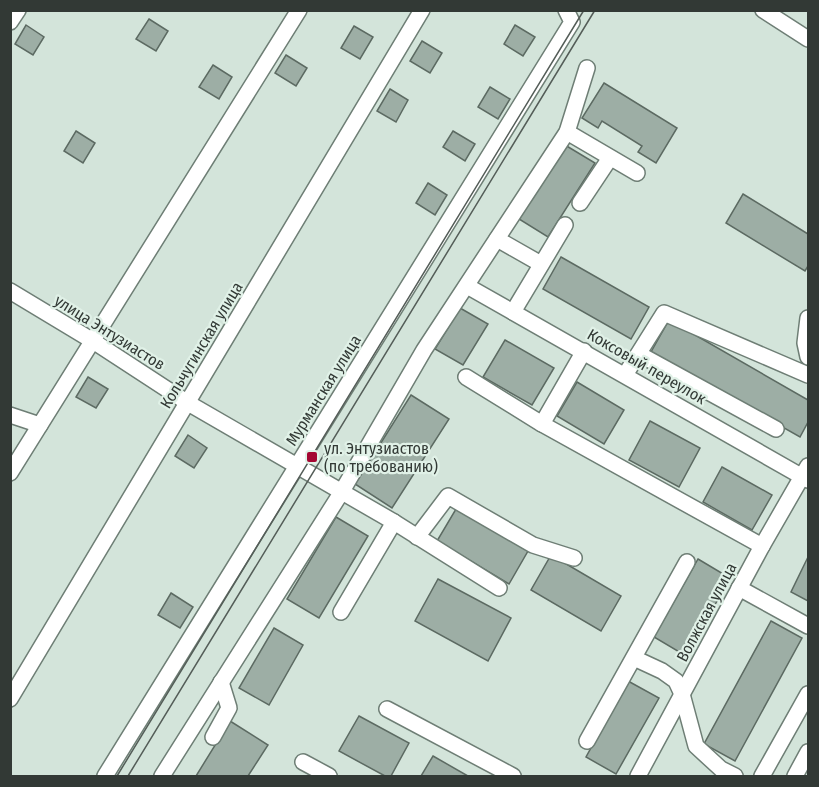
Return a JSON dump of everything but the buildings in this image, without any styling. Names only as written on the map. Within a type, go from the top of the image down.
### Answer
[{"type":"street","points":[[10,22],[18,10]]},
{"type":"street","points":[[10,473],[299,10]]},
{"type":"street","name":"Кольчугинская улица","points":[[10,699],[422,10]]},
{"type":"street","points":[[763,10],[808,39]]},
{"type":"street","name":"Мурманская улица","points":[[105,777],[297,467],[569,16]]},
{"type":"street","points":[[162,777],[341,493],[424,350],[567,132],[587,68]]},
{"type":"street","points":[[567,132],[637,173]]},
{"type":"street","points":[[580,202],[610,158]]},
{"type":"street","points":[[513,312],[565,225]]},
{"type":"street","points":[[497,239],[541,264]]},
{"type":"street","name":"Коксовый переулок","points":[[467,286],[807,474]]},
{"type":"street","name":"улица Энтузиастов","points":[[10,291],[93,341],[188,403],[394,522],[500,588]]},
{"type":"street","points":[[626,375],[664,312],[808,375]]},
{"type":"street","points":[[808,318],[804,343],[808,357]]},
{"type":"street","points":[[542,424],[584,351]]},
{"type":"street","points":[[639,354],[776,429]]},
{"type":"street","points":[[466,376],[542,424],[762,546]]},
{"type":"street","points":[[10,415],[40,425]]},
{"type":"street","name":"Волжская улица","points":[[638,777],[762,546],[807,474]]},
{"type":"street","points":[[417,537],[448,496],[533,545],[574,558]]},
{"type":"street","points":[[341,612],[394,522]]},
{"type":"street","points":[[587,741],[687,562]]},
{"type":"street","points":[[739,588],[808,626]]},
{"type":"street","points":[[634,658],[662,671],[676,681],[682,694],[696,746],[721,769],[735,777]]},
{"type":"street","points":[[213,737],[229,708],[221,682]]},
{"type":"street","points":[[762,777],[808,694]]},
{"type":"street","points":[[387,709],[513,777]]},
{"type":"street","points":[[795,777],[808,752]]},
{"type":"street","points":[[303,762],[329,777]]},
{"type":"tram line","points":[[117,776],[584,10]]},
{"type":"tram line","points":[[128,776],[595,10]]},
{"type":"place","name":"ул. Энтузиастов (по требованию)","points":[[312,457]]}]
